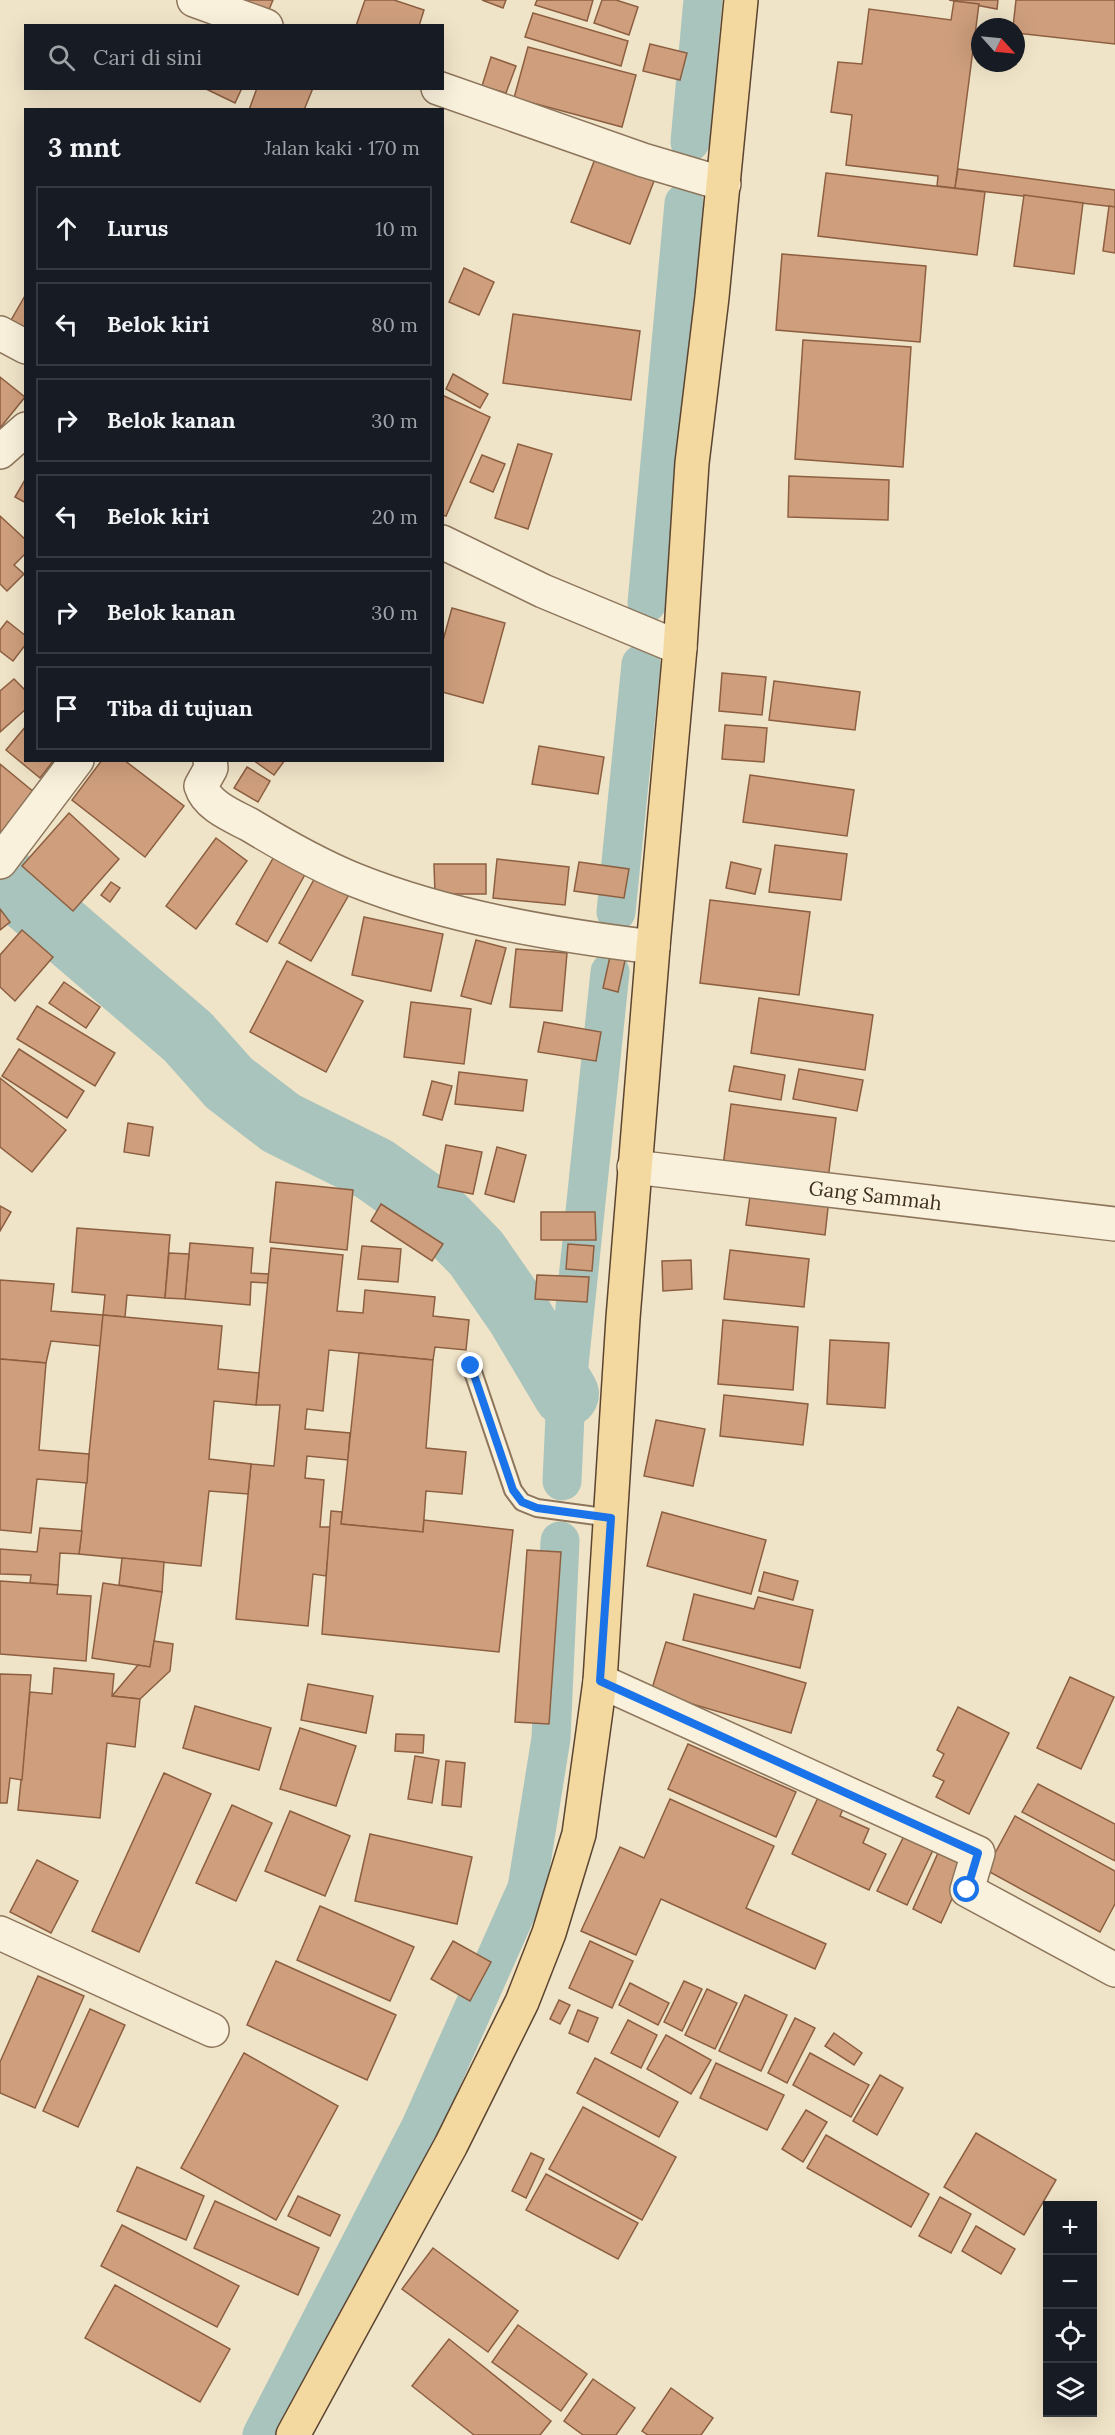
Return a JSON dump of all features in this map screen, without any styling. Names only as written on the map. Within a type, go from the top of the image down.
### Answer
[{"type":"main road","points":[[293,2435],[452,2145],[522,2002],[549,1932],[579,1834],[600,1681],[622,1318],[652,947],[680,648],[692,463],[724,184],[741,0]]},
{"type":"street","points":[[194,0],[260,24]]},
{"type":"street","points":[[444,90],[644,160],[724,184]]},
{"type":"street","points":[[0,333],[24,346]]},
{"type":"street","points":[[0,452],[24,431]]},
{"type":"street","points":[[444,543],[543,591],[680,648]]},
{"type":"street","points":[[4,857],[75,762]]},
{"type":"street","points":[[210,762],[211,768],[201,786],[211,802],[265,835],[353,880],[465,914],[578,936],[652,947]]},
{"type":"street","name":"Gang Sammah","points":[[634,1167],[1115,1224]]},
{"type":"street","points":[[600,1681],[978,1853],[967,1890],[1115,1970]]},
{"type":"street","points":[[0,1933],[212,2030]]},
{"type":"lane","points":[[471,1366],[513,1490],[522,1502],[537,1508],[611,1518]]},
{"type":"building","points":[[237,0],[273,0],[268,12]]},
{"type":"building","points":[[365,0],[394,0],[424,10],[420,24],[357,24]]},
{"type":"building","points":[[482,0],[506,0],[503,8]]},
{"type":"building","points":[[537,0],[593,0],[587,21],[535,5]]},
{"type":"building","points":[[602,0],[616,0],[638,7],[629,35],[594,23]]},
{"type":"building","points":[[949,0],[998,0],[997,9]]},
{"type":"building","points":[[1016,0],[1115,0],[1115,44],[1025,34],[1025,18],[1014,18]]},
{"type":"building","points":[[954,1],[979,4],[977,18],[971,18],[971,65],[955,188],[937,186],[938,176],[846,165],[852,115],[831,112],[838,62],[862,64],[869,9],[951,20]]},
{"type":"building","points":[[533,13],[628,41],[621,66],[525,37]]},
{"type":"building","points":[[650,44],[687,53],[680,80],[643,71]]},
{"type":"building","points":[[528,47],[636,75],[622,127],[514,98]]},
{"type":"building","points":[[491,57],[516,66],[506,93],[482,86]]},
{"type":"building","points":[[208,90],[241,90],[235,103]]},
{"type":"building","points":[[256,90],[312,90],[305,108],[250,108]]},
{"type":"building","points":[[595,159],[654,181],[630,244],[571,222]]},
{"type":"building","points":[[958,169],[1115,190],[1115,207],[955,188]]},
{"type":"building","points":[[826,173],[985,192],[977,255],[818,236]]},
{"type":"building","points":[[1024,195],[1083,203],[1074,274],[1014,266]]},
{"type":"building","points":[[1109,206],[1115,207],[1115,253],[1103,251]]},
{"type":"building","points":[[782,254],[926,266],[920,342],[776,330]]},
{"type":"building","points":[[464,268],[494,282],[479,315],[449,302]]},
{"type":"building","points":[[24,298],[24,330],[10,322]]},
{"type":"building","points":[[513,314],[640,331],[631,400],[503,383]]},
{"type":"building","points":[[803,340],[911,347],[903,467],[795,459]]},
{"type":"building","points":[[453,374],[488,394],[480,408],[446,389]]},
{"type":"building","points":[[0,377],[24,398],[0,428]]},
{"type":"building","points":[[444,396],[490,417],[446,516],[444,516]]},
{"type":"building","points":[[518,444],[552,454],[528,529],[495,518]]},
{"type":"building","points":[[482,455],[505,464],[493,492],[470,482]]},
{"type":"building","points":[[789,476],[889,480],[888,520],[788,517]]},
{"type":"building","points":[[24,481],[24,502],[15,497]]},
{"type":"building","points":[[0,516],[24,538],[24,555],[14,565],[24,574],[7,591],[0,584]]},
{"type":"building","points":[[452,608],[505,623],[483,703],[444,693],[444,637]]},
{"type":"building","points":[[7,621],[24,634],[24,647],[13,661],[0,651],[0,630]]},
{"type":"building","points":[[722,673],[766,677],[762,715],[719,711]]},
{"type":"building","points":[[14,679],[24,689],[24,711],[0,732],[0,691]]},
{"type":"building","points":[[774,681],[860,692],[855,730],[769,720]]},
{"type":"building","points":[[725,725],[767,728],[764,762],[722,759]]},
{"type":"building","points":[[24,728],[24,762],[52,762],[40,778],[6,750]]},
{"type":"building","points":[[539,746],[604,757],[598,794],[532,784]]},
{"type":"building","points":[[100,762],[127,762],[184,806],[145,857],[72,800]]},
{"type":"building","points":[[256,762],[284,762],[274,775]]},
{"type":"building","points":[[0,764],[40,797],[0,840]]},
{"type":"building","points":[[247,767],[270,781],[258,802],[234,788]]},
{"type":"building","points":[[750,775],[854,790],[847,836],[743,822]]},
{"type":"building","points":[[69,813],[119,859],[73,911],[22,866]]},
{"type":"building","points":[[216,838],[247,861],[196,929],[166,906]]},
{"type":"building","points":[[775,845],[847,854],[841,900],[769,892]]},
{"type":"building","points":[[276,853],[307,871],[267,942],[236,924]]},
{"type":"building","points":[[497,859],[569,867],[565,905],[493,898]]},
{"type":"building","points":[[579,862],[629,869],[624,898],[574,891]]},
{"type":"building","points":[[731,862],[761,869],[755,894],[726,888]]},
{"type":"building","points":[[434,864],[486,864],[486,894],[435,894]]},
{"type":"building","points":[[317,874],[350,893],[311,961],[279,943]]},
{"type":"building","points":[[111,882],[120,888],[110,902],[101,895]]},
{"type":"building","points":[[710,900],[810,912],[799,995],[700,983]]},
{"type":"building","points":[[0,909],[10,922],[0,930]]},
{"type":"building","points":[[364,917],[443,934],[431,991],[352,975]]},
{"type":"building","points":[[22,930],[53,957],[15,1001],[0,987],[0,955]]},
{"type":"building","points":[[476,940],[506,948],[491,1004],[461,996]]},
{"type":"building","points":[[516,949],[567,953],[562,1011],[510,1007]]},
{"type":"building","points":[[611,952],[626,956],[618,992],[603,988]]},
{"type":"building","points":[[287,961],[363,1001],[326,1072],[250,1032]]},
{"type":"building","points":[[64,982],[100,1007],[86,1028],[49,1003]]},
{"type":"building","points":[[759,998],[873,1015],[865,1070],[751,1053]]},
{"type":"building","points":[[411,1002],[471,1009],[464,1064],[404,1057]]},
{"type":"building","points":[[37,1006],[115,1053],[95,1086],[17,1039]]},
{"type":"building","points":[[544,1022],[601,1032],[596,1061],[538,1052]]},
{"type":"building","points":[[19,1049],[84,1091],[67,1118],[2,1076]]},
{"type":"building","points":[[734,1066],[785,1075],[781,1100],[729,1091]]},
{"type":"building","points":[[799,1069],[863,1080],[857,1111],[793,1099]]},
{"type":"building","points":[[459,1072],[527,1080],[523,1111],[455,1104]]},
{"type":"building","points":[[0,1078],[66,1130],[32,1172],[0,1147]]},
{"type":"building","points":[[432,1081],[452,1086],[442,1120],[423,1115]]},
{"type":"building","points":[[731,1104],[836,1118],[828,1179],[723,1166]]},
{"type":"building","points":[[128,1123],[153,1127],[149,1156],[124,1152]]},
{"type":"building","points":[[446,1145],[482,1152],[473,1194],[438,1187]]},
{"type":"building","points":[[497,1147],[526,1155],[514,1202],[485,1194]]},
{"type":"building","points":[[276,1182],[353,1190],[347,1250],[270,1242]]},
{"type":"building","points":[[751,1189],[829,1199],[825,1235],[746,1225]]},
{"type":"building","points":[[381,1204],[443,1244],[432,1261],[371,1221]]},
{"type":"building","points":[[0,1206],[11,1212],[0,1231]]},
{"type":"building","points":[[541,1212],[595,1212],[596,1240],[541,1240]]},
{"type":"building","points":[[77,1228],[170,1235],[165,1298],[127,1295],[125,1317],[103,1315],[105,1295],[72,1292]]},
{"type":"building","points":[[190,1243],[253,1248],[251,1273],[269,1274],[268,1283],[251,1282],[250,1305],[185,1299]]},
{"type":"building","points":[[568,1244],[594,1246],[592,1271],[566,1269]]},
{"type":"building","points":[[362,1246],[401,1249],[398,1282],[358,1279]]},
{"type":"building","points":[[271,1248],[343,1255],[337,1311],[363,1313],[365,1290],[435,1297],[433,1316],[469,1320],[466,1350],[435,1347],[433,1360],[329,1350],[323,1411],[307,1409],[305,1429],[350,1433],[348,1460],[307,1456],[305,1478],[324,1480],[320,1527],[331,1527],[326,1576],[313,1574],[308,1626],[236,1619],[251,1464],[274,1466],[280,1405],[256,1405]]},
{"type":"building","points":[[730,1250],[809,1259],[804,1307],[724,1299]]},
{"type":"building","points":[[169,1253],[189,1254],[185,1299],[165,1298]]},
{"type":"building","points":[[691,1260],[692,1289],[663,1291],[662,1261]]},
{"type":"building","points":[[537,1275],[589,1277],[587,1302],[535,1299]]},
{"type":"building","points":[[0,1280],[54,1284],[51,1311],[103,1315],[101,1346],[51,1341],[46,1363],[0,1359]]},
{"type":"building","points":[[103,1315],[222,1326],[218,1369],[259,1373],[256,1405],[214,1401],[209,1459],[251,1464],[248,1494],[209,1491],[201,1566],[79,1554]]},
{"type":"building","points":[[723,1320],[798,1327],[793,1390],[718,1384]]},
{"type":"building","points":[[830,1340],[889,1343],[885,1408],[827,1404]]},
{"type":"building","points":[[359,1353],[433,1360],[426,1448],[466,1452],[462,1494],[426,1491],[423,1532],[341,1524]]},
{"type":"building","points":[[0,1359],[46,1363],[39,1450],[89,1454],[87,1483],[37,1479],[31,1533],[0,1530]]},
{"type":"building","points":[[724,1395],[808,1404],[803,1445],[720,1436]]},
{"type":"building","points":[[656,1420],[705,1429],[693,1486],[644,1476]]},
{"type":"building","points":[[331,1511],[342,1512],[341,1524],[423,1532],[424,1520],[513,1530],[499,1652],[322,1634]]},
{"type":"building","points":[[662,1512],[766,1540],[751,1594],[647,1566]]},
{"type":"building","points":[[40,1528],[82,1531],[79,1554],[60,1553],[58,1585],[30,1583],[31,1575],[0,1574],[0,1549],[37,1552]]},
{"type":"building","points":[[527,1550],[561,1552],[549,1724],[515,1722]]},
{"type":"building","points":[[122,1558],[164,1562],[162,1592],[119,1585]]},
{"type":"building","points":[[764,1572],[798,1581],[793,1600],[759,1591]]},
{"type":"building","points":[[0,1581],[58,1585],[57,1594],[91,1596],[86,1661],[0,1654]]},
{"type":"building","points":[[103,1583],[162,1592],[150,1667],[92,1658]]},
{"type":"building","points":[[694,1594],[754,1609],[758,1597],[813,1610],[800,1668],[683,1640]]},
{"type":"building","points":[[154,1641],[173,1644],[170,1671],[140,1699],[112,1696],[138,1665],[150,1667]]},
{"type":"building","points":[[666,1642],[806,1683],[791,1733],[651,1692]]},
{"type":"building","points":[[54,1668],[114,1674],[112,1696],[140,1699],[135,1747],[107,1743],[100,1818],[18,1810],[30,1692],[52,1694]]},
{"type":"building","points":[[0,1674],[31,1675],[22,1780],[10,1778],[7,1803],[0,1803]]},
{"type":"building","points":[[1070,1677],[1114,1697],[1081,1769],[1037,1748]]},
{"type":"building","points":[[308,1684],[373,1696],[366,1733],[301,1720]]},
{"type":"building","points":[[195,1706],[271,1728],[259,1770],[183,1748]]},
{"type":"building","points":[[958,1707],[1009,1733],[969,1814],[936,1797],[944,1781],[933,1776],[944,1754],[937,1750]]},
{"type":"building","points":[[300,1728],[356,1746],[336,1806],[280,1789]]},
{"type":"building","points":[[396,1734],[424,1735],[423,1753],[395,1751]]},
{"type":"building","points":[[688,1744],[796,1792],[776,1837],[668,1789]]},
{"type":"building","points":[[415,1756],[439,1760],[432,1803],[408,1799]]},
{"type":"building","points":[[446,1761],[465,1763],[461,1807],[442,1805]]},
{"type":"building","points":[[164,1773],[211,1794],[139,1952],[92,1931]]},
{"type":"building","points":[[1038,1784],[1115,1824],[1115,1861],[1022,1812]]},
{"type":"building","points":[[822,1789],[847,1800],[840,1816],[869,1829],[863,1843],[886,1854],[869,1890],[792,1854]]},
{"type":"building","points":[[670,1799],[774,1846],[746,1908],[826,1944],[815,1969],[661,1899],[636,1955],[581,1931],[620,1847],[644,1858]]},
{"type":"building","points":[[232,1805],[272,1823],[236,1901],[196,1883]]},
{"type":"building","points":[[290,1811],[350,1836],[325,1896],[265,1871]]},
{"type":"building","points":[[1015,1816],[1115,1871],[1115,1904],[1100,1932],[986,1870]]},
{"type":"building","points":[[370,1834],[472,1857],[457,1924],[355,1901]]},
{"type":"building","points":[[904,1836],[933,1850],[907,1905],[877,1891]]},
{"type":"building","points":[[938,1853],[967,1866],[941,1923],[913,1909]]},
{"type":"building","points":[[37,1860],[78,1881],[51,1933],[10,1912]]},
{"type":"building","points":[[320,1906],[414,1947],[390,2001],[297,1960]]},
{"type":"building","points":[[453,1941],[491,1962],[470,2001],[431,1979]]},
{"type":"building","points":[[590,1941],[633,1961],[612,2008],[569,1988]]},
{"type":"building","points":[[276,1961],[396,2015],[367,2080],[247,2025]]},
{"type":"building","points":[[38,1976],[84,1996],[35,2108],[0,2093],[0,2062]]},
{"type":"building","points":[[684,1981],[702,1989],[682,2031],[664,2022]]},
{"type":"building","points":[[630,1983],[669,2003],[658,2025],[619,2005]]},
{"type":"building","points":[[707,1989],[737,2003],[715,2049],[685,2035]]},
{"type":"building","points":[[745,1995],[787,2015],[761,2071],[719,2051]]},
{"type":"building","points":[[559,2000],[570,2005],[560,2024],[550,2019]]},
{"type":"building","points":[[90,2009],[125,2025],[78,2127],[43,2111]]},
{"type":"building","points":[[578,2010],[598,2018],[588,2042],[569,2033]]},
{"type":"building","points":[[795,2018],[815,2028],[787,2083],[768,2073]]},
{"type":"building","points":[[628,2020],[657,2035],[641,2068],[611,2053]]},
{"type":"building","points":[[834,2033],[862,2053],[854,2065],[825,2046]]},
{"type":"building","points":[[666,2035],[711,2060],[691,2094],[647,2069]]},
{"type":"building","points":[[244,2053],[338,2106],[276,2220],[181,2168]]},
{"type":"building","points":[[810,2053],[869,2085],[851,2117],[793,2085]]},
{"type":"building","points":[[595,2058],[678,2102],[659,2137],[577,2093]]},
{"type":"building","points":[[716,2063],[784,2095],[767,2130],[700,2098]]},
{"type":"building","points":[[880,2075],[903,2088],[877,2135],[853,2121]]},
{"type":"building","points":[[583,2107],[676,2157],[642,2220],[549,2169]]},
{"type":"building","points":[[806,2110],[827,2122],[803,2162],[782,2149]]},
{"type":"building","points":[[976,2133],[1056,2180],[1024,2235],[944,2187]]},
{"type":"building","points":[[826,2135],[929,2194],[911,2227],[807,2168]]},
{"type":"building","points":[[531,2153],[544,2159],[526,2198],[512,2191]]},
{"type":"building","points":[[137,2167],[204,2196],[186,2240],[117,2211]]},
{"type":"building","points":[[546,2174],[638,2223],[618,2259],[526,2210]]},
{"type":"building","points":[[298,2196],[340,2215],[330,2236],[288,2216]]},
{"type":"building","points":[[940,2197],[971,2214],[951,2253],[919,2236]]},
{"type":"building","points":[[215,2201],[319,2248],[298,2295],[194,2248]]},
{"type":"building","points":[[122,2225],[239,2286],[217,2327],[101,2266]]},
{"type":"building","points":[[976,2226],[1015,2249],[1001,2274],[962,2251]]},
{"type":"building","points":[[433,2248],[518,2311],[488,2352],[402,2289]]},
{"type":"building","points":[[115,2285],[230,2349],[200,2402],[85,2338]]},
{"type":"building","points":[[518,2325],[587,2374],[561,2411],[492,2362]]},
{"type":"building","points":[[449,2339],[551,2421],[540,2435],[474,2435],[412,2386]]},
{"type":"building","points":[[593,2379],[635,2408],[616,2435],[583,2435],[564,2421]]},
{"type":"building","points":[[671,2388],[713,2418],[701,2435],[648,2435],[642,2431]]},
{"type":"waterway","points":[[690,142],[703,0]]},
{"type":"waterway","points":[[647,603],[684,203]]},
{"type":"waterway","points":[[616,912],[641,664]]},
{"type":"waterway","points":[[0,875],[188,1037],[229,1083],[281,1123],[374,1169],[439,1215],[476,1253],[519,1315],[566,1394]]},
{"type":"waterway","points":[[562,1481],[566,1394],[610,972]]},
{"type":"waterway","points":[[262,2435],[421,2126],[527,1888],[551,1738],[560,1541]]},
{"type":"route","points":[[471,1366],[513,1490],[522,1502],[537,1508],[611,1518],[600,1681],[801,1770],[978,1853],[967,1890]]}]
